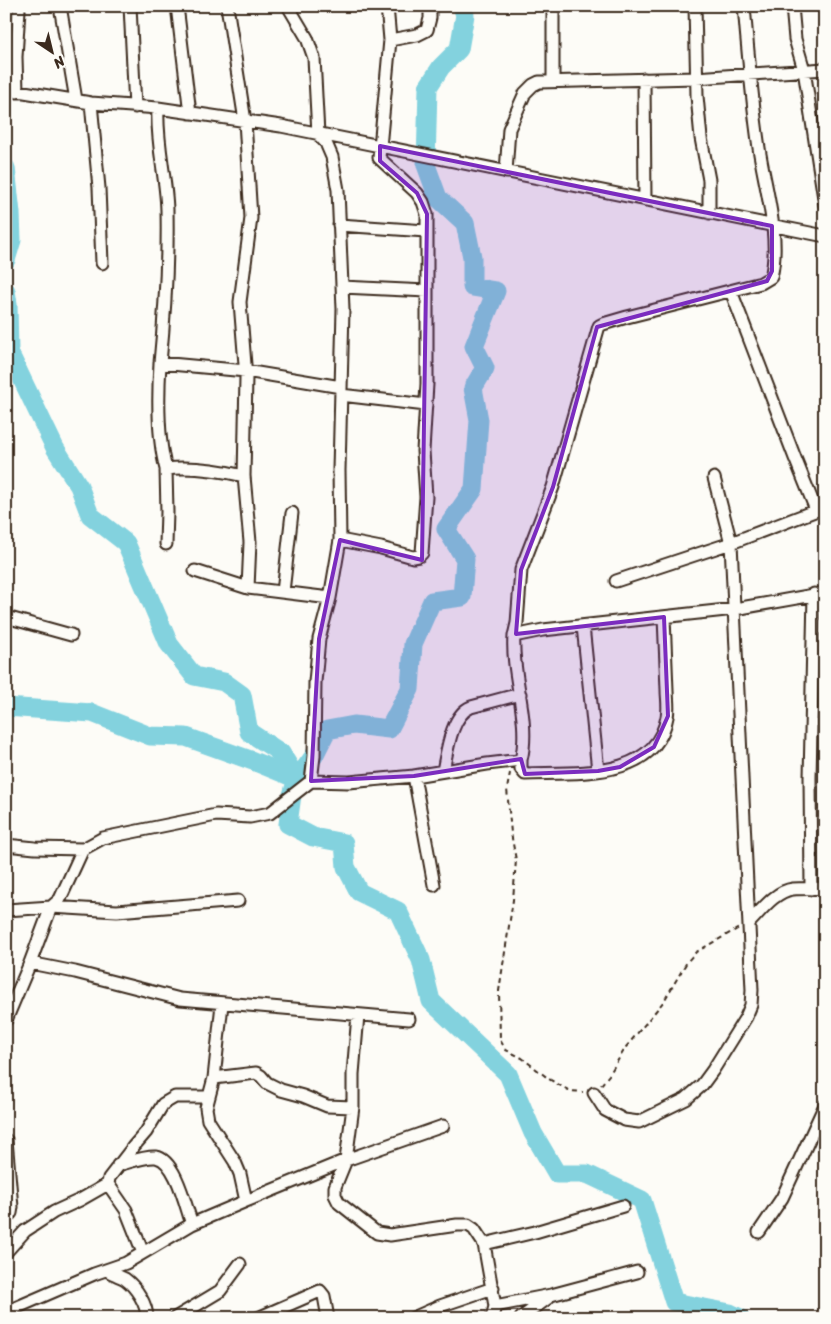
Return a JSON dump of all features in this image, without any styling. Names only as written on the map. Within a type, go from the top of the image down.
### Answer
[{"type":"street","points":[[60,6],[76,100]]},
{"type":"street","points":[[130,6],[135,107]]},
{"type":"street","points":[[177,6],[190,113]]},
{"type":"street","points":[[227,6],[245,121],[251,218],[240,302],[246,370],[244,476],[250,542],[248,588]]},
{"type":"street","points":[[288,6],[307,38],[314,58],[318,134],[326,143],[332,157],[338,190],[342,287],[339,470],[340,540],[330,598],[318,639],[315,682],[314,756],[311,781]]},
{"type":"street","points":[[340,540],[381,548],[413,557],[422,553],[426,497],[424,451],[427,214],[423,202],[417,193],[380,161],[379,158],[390,40],[387,6]]},
{"type":"street","points":[[390,40],[416,35],[427,30],[430,6]]},
{"type":"street","points":[[553,6],[553,81]]},
{"type":"street","points":[[695,6],[696,78],[701,138],[709,180],[709,213]]},
{"type":"street","points":[[664,617],[668,716],[662,735],[654,747],[636,760],[620,767],[598,771],[525,774],[517,760],[524,741],[513,647],[521,570],[554,487],[597,329],[603,324],[761,283],[770,277],[774,256],[772,226],[759,146],[744,6]]},
{"type":"street","points":[[792,6],[795,39],[804,70],[825,205]]},
{"type":"street","points":[[19,10],[12,90],[91,104],[158,108],[280,126],[825,236]]},
{"type":"street","points":[[506,172],[509,129],[525,92],[539,82],[696,78],[750,73],[825,70]]},
{"type":"street","points":[[644,79],[645,200]]},
{"type":"street","points":[[91,104],[99,188],[102,263]]},
{"type":"street","points":[[158,108],[166,209],[166,297],[159,381],[161,448],[166,469],[166,544]]},
{"type":"street","points":[[339,225],[426,231]]},
{"type":"street","points":[[342,287],[427,291]]},
{"type":"street","points":[[616,581],[732,543],[821,508],[794,458],[731,291]]},
{"type":"street","points":[[160,363],[246,370],[341,391],[426,405]]},
{"type":"street","points":[[166,469],[195,468],[244,476]]},
{"type":"street","points":[[594,1093],[605,1110],[624,1120],[639,1122],[686,1099],[702,1085],[713,1070],[751,1005],[752,990],[740,761],[732,543],[714,478]]},
{"type":"street","points":[[283,592],[292,513]]},
{"type":"street","points":[[195,571],[248,588],[330,598]]},
{"type":"street","points":[[514,636],[527,632],[735,609],[819,593],[810,778],[811,889]]},
{"type":"street","points":[[6,617],[71,635]]},
{"type":"street","points":[[583,626],[598,771]]},
{"type":"street","points":[[443,771],[449,740],[464,712],[471,707],[520,694]]},
{"type":"street","points":[[6,845],[83,850],[103,838],[216,815],[250,817],[270,813],[311,781],[349,782],[414,776],[517,760]]},
{"type":"street","points":[[414,776],[434,885]]},
{"type":"street","points":[[6,1020],[51,907],[60,899],[83,850]]},
{"type":"street","points":[[749,923],[769,902],[791,889],[825,888]]},
{"type":"street","points":[[6,910],[51,907],[117,911],[238,902]]},
{"type":"street","points":[[30,963],[75,972],[180,999],[409,1019]]},
{"type":"street","points":[[222,1004],[214,1078],[206,1108],[208,1120],[235,1162],[240,1174],[246,1201]]},
{"type":"street","points":[[358,1015],[353,1074],[353,1107],[346,1160],[335,1187],[335,1195],[338,1202],[377,1233],[390,1235],[457,1225],[468,1225],[474,1229],[484,1244],[493,1288],[496,1306],[492,1318]]},
{"type":"street","points":[[214,1078],[256,1073],[267,1083],[281,1090],[303,1096],[327,1106],[353,1107]]},
{"type":"street","points":[[6,1252],[25,1231],[54,1212],[108,1184],[118,1165],[146,1132],[164,1104],[171,1098],[183,1096],[208,1097]]},
{"type":"street","points":[[759,1232],[782,1198],[825,1105]]},
{"type":"street","points":[[6,1312],[94,1274],[126,1263],[192,1224],[246,1201],[346,1160],[443,1126]]},
{"type":"street","points":[[6,1140],[12,1207],[11,1213],[6,1218]]},
{"type":"street","points":[[118,1165],[156,1157],[162,1159],[172,1170],[192,1224]]},
{"type":"street","points":[[108,1184],[126,1210],[143,1253]]},
{"type":"street","points":[[484,1244],[535,1232],[623,1206]]},
{"type":"street","points":[[176,1318],[220,1291],[240,1264]]},
{"type":"street","points":[[106,1270],[125,1280],[132,1287],[146,1308],[148,1318]]},
{"type":"street","points":[[496,1306],[551,1295],[637,1272]]},
{"type":"street","points":[[413,1318],[440,1306],[493,1288]]},
{"type":"street","points":[[258,1318],[320,1291],[324,1296],[328,1318]]},
{"type":"street","points":[[521,1318],[551,1295]]},
{"type":"path","points":[[517,760],[507,789],[511,833],[516,860],[513,900],[499,991],[500,1040],[506,1050],[522,1058],[549,1079],[570,1090],[594,1093],[609,1075],[626,1047],[664,1001],[687,962],[696,952],[749,923]]},
{"type":"highlighted area","points":[[380,146],[772,226],[772,271],[767,281],[597,327],[553,487],[521,570],[516,634],[664,617],[668,716],[654,747],[620,767],[598,771],[525,774],[521,759],[414,776],[311,781],[319,639],[340,540],[422,560],[427,214],[417,193],[380,161]]},
{"type":"waterway","points":[[462,6],[465,15],[459,49],[441,67],[428,87],[426,165],[438,198],[465,223],[472,257],[472,287],[496,291],[474,346],[485,368],[473,388],[479,420],[474,489],[446,529],[465,559],[462,597],[432,601],[413,644],[410,689],[389,729],[354,725],[327,730],[314,756],[297,779],[292,795],[288,824],[313,837],[344,843],[346,867],[359,892],[398,911],[421,960],[431,1001],[508,1074],[533,1133],[557,1174],[587,1174],[642,1200],[674,1302],[730,1313],[740,1318]]},
{"type":"waterway","points":[[6,168],[12,240],[6,260]]},
{"type":"waterway","points":[[6,291],[9,352]]},
{"type":"waterway","points":[[6,350],[9,352],[55,448],[79,486],[90,515],[126,543],[169,644],[194,676],[224,682],[242,695],[249,732],[281,753],[297,779]]},
{"type":"waterway","points":[[6,707],[92,713],[150,736],[186,737],[297,779]]}]
